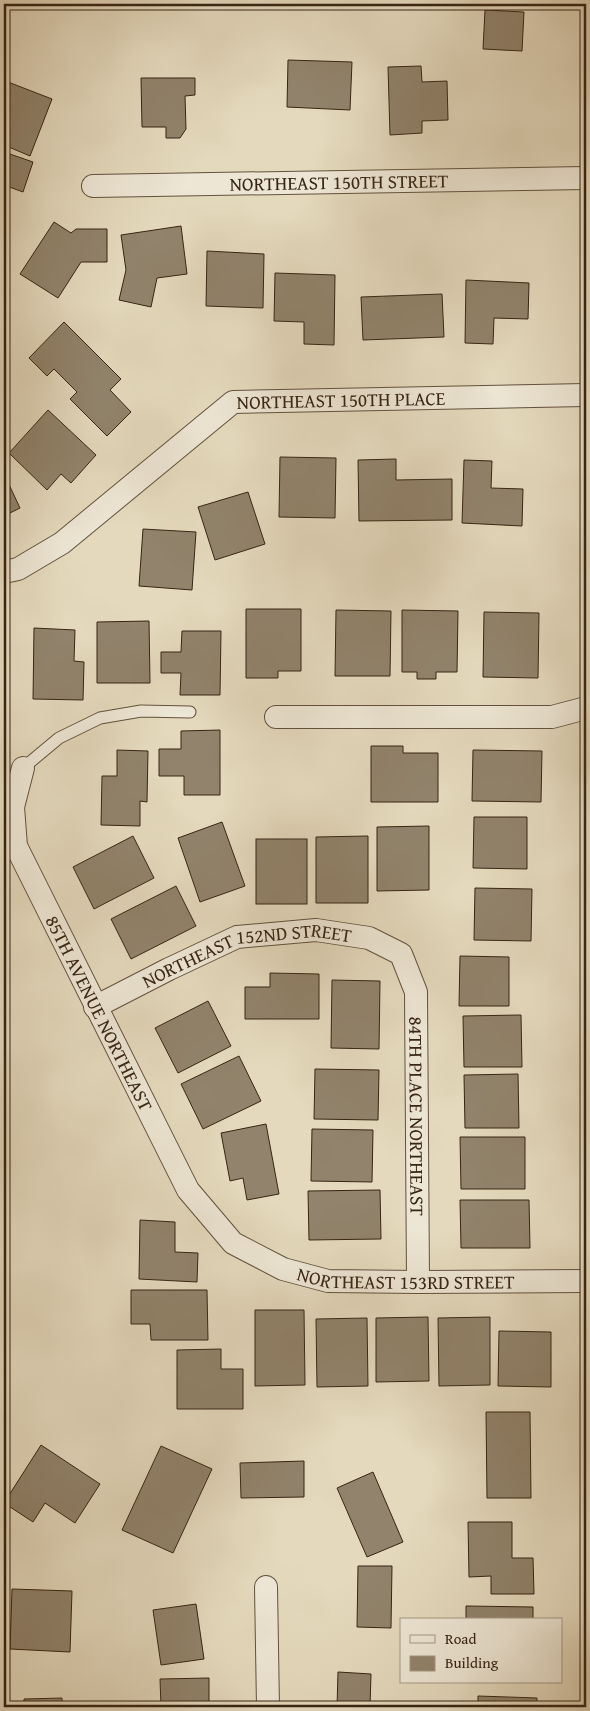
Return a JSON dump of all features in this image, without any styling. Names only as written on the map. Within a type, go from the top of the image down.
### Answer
[{"type":"street","name":"NORTHEAST 150TH STREET","points":[[93,186],[586,178]]},
{"type":"street","name":"NORTHEAST 150TH PLACE","points":[[4,572],[18,568],[62,543],[233,402],[586,395]]},
{"type":"street","points":[[276,717],[552,717],[586,708]]},
{"type":"street","name":"85TH AVENUE NORTHEAST","points":[[23,768],[13,807],[16,846],[188,1190],[233,1243]]},
{"type":"street","name":"NORTHEAST 152ND STREET","points":[[95,1007],[168,969],[237,937],[316,930],[369,938],[401,954]]},
{"type":"street","name":"84TH PLACE NORTHEAST","points":[[401,954],[416,992],[418,1282]]},
{"type":"street","name":"NORTHEAST 153RD STREET","points":[[233,1243],[283,1269],[328,1281],[586,1281]]},
{"type":"street","points":[[266,1587],[268,1707]]},
{"type":"lane","points":[[23,768],[59,738],[100,718],[141,711],[190,712]]},
{"type":"building","points":[[485,10],[524,12],[522,51],[483,49]]},
{"type":"building","points":[[288,60],[352,62],[350,110],[287,107]]},
{"type":"building","points":[[421,66],[422,82],[447,81],[448,120],[422,121],[422,133],[390,135],[388,67]]},
{"type":"building","points":[[141,78],[195,78],[195,95],[185,96],[186,129],[180,138],[166,138],[166,127],[142,127]]},
{"type":"building","points":[[8,82],[52,99],[30,156],[4,145],[4,92]]},
{"type":"building","points":[[4,152],[33,162],[23,192],[4,185]]},
{"type":"building","points":[[54,222],[71,233],[76,229],[107,229],[107,262],[81,262],[58,298],[20,274]]},
{"type":"building","points":[[181,226],[187,274],[157,278],[151,307],[119,300],[126,270],[121,235]]},
{"type":"building","points":[[207,251],[264,254],[263,308],[206,306]]},
{"type":"building","points":[[275,273],[335,275],[334,345],[304,344],[304,322],[274,321]]},
{"type":"building","points":[[466,280],[529,283],[528,319],[494,318],[493,344],[465,343]]},
{"type":"building","points":[[442,294],[444,337],[363,340],[361,297]]},
{"type":"building","points":[[64,322],[121,379],[110,390],[131,412],[107,436],[70,399],[77,392],[54,369],[47,376],[29,358]]},
{"type":"building","points":[[48,410],[96,455],[71,483],[61,474],[47,490],[9,453]]},
{"type":"building","points":[[280,457],[336,458],[335,518],[279,517]]},
{"type":"building","points":[[396,459],[396,480],[452,479],[452,520],[359,521],[358,460]]},
{"type":"building","points":[[464,460],[492,461],[491,488],[523,489],[522,526],[462,523]]},
{"type":"building","points":[[4,474],[20,508],[4,516]]},
{"type":"building","points":[[248,492],[265,544],[215,560],[198,507]]},
{"type":"building","points":[[143,529],[196,532],[192,590],[139,586]]},
{"type":"building","points":[[246,609],[301,609],[301,671],[278,671],[278,678],[246,678]]},
{"type":"building","points":[[336,610],[391,611],[390,676],[335,676]]},
{"type":"building","points":[[402,610],[458,611],[457,672],[436,672],[436,679],[417,679],[417,672],[402,672]]},
{"type":"building","points":[[484,612],[539,613],[538,678],[483,677]]},
{"type":"building","points":[[149,621],[150,683],[97,683],[97,622]]},
{"type":"building","points":[[34,628],[75,630],[74,661],[84,662],[83,700],[33,699]]},
{"type":"building","points":[[182,631],[221,631],[220,695],[180,695],[181,673],[161,673],[161,652],[181,652]]},
{"type":"building","points":[[220,730],[220,795],[184,795],[184,776],[159,776],[159,749],[181,749],[181,731]]},
{"type":"building","points":[[371,746],[403,746],[403,753],[438,753],[438,802],[371,802]]},
{"type":"building","points":[[117,750],[148,751],[147,802],[140,801],[140,826],[101,825],[102,776],[117,776]]},
{"type":"building","points":[[473,750],[542,751],[541,802],[472,801]]},
{"type":"building","points":[[474,817],[527,817],[527,869],[473,868]]},
{"type":"building","points":[[222,822],[245,886],[200,902],[178,838]]},
{"type":"building","points":[[429,826],[429,890],[377,891],[377,827]]},
{"type":"building","points":[[133,836],[154,878],[94,909],[73,867]]},
{"type":"building","points":[[368,836],[368,903],[316,903],[316,837]]},
{"type":"building","points":[[256,839],[307,839],[307,904],[256,904]]},
{"type":"building","points":[[176,886],[196,926],[131,959],[111,919]]},
{"type":"building","points":[[475,888],[532,889],[531,941],[474,940]]},
{"type":"building","points":[[460,956],[509,957],[509,1006],[459,1006]]},
{"type":"building","points":[[270,973],[319,974],[319,1019],[245,1019],[245,987],[270,987]]},
{"type":"building","points":[[332,980],[380,981],[379,1049],[331,1048]]},
{"type":"building","points":[[208,1001],[231,1046],[178,1073],[155,1028]]},
{"type":"building","points":[[521,1015],[522,1067],[464,1067],[463,1016]]},
{"type":"building","points":[[239,1056],[261,1101],[203,1129],[181,1084]]},
{"type":"building","points":[[315,1069],[379,1070],[378,1120],[314,1119]]},
{"type":"building","points":[[518,1074],[519,1128],[465,1128],[464,1075]]},
{"type":"building","points":[[266,1124],[279,1194],[247,1200],[243,1178],[230,1181],[221,1133]]},
{"type":"building","points":[[312,1129],[373,1130],[372,1182],[311,1181]]},
{"type":"building","points":[[460,1137],[525,1137],[525,1189],[461,1189]]},
{"type":"building","points":[[380,1190],[381,1239],[309,1240],[308,1191]]},
{"type":"building","points":[[460,1200],[529,1200],[530,1248],[461,1248]]},
{"type":"building","points":[[140,1220],[175,1222],[175,1252],[198,1253],[197,1282],[139,1279]]},
{"type":"building","points":[[131,1290],[207,1290],[208,1340],[151,1340],[150,1324],[131,1324]]},
{"type":"building","points":[[255,1310],[304,1310],[305,1385],[255,1386]]},
{"type":"building","points":[[428,1317],[429,1381],[376,1382],[376,1318]]},
{"type":"building","points":[[490,1317],[490,1385],[439,1386],[438,1318]]},
{"type":"building","points":[[367,1318],[368,1386],[317,1387],[316,1319]]},
{"type":"building","points":[[499,1331],[551,1332],[551,1387],[498,1386]]},
{"type":"building","points":[[221,1349],[221,1369],[243,1369],[243,1409],[177,1409],[177,1350]]},
{"type":"building","points":[[486,1412],[530,1412],[531,1498],[487,1498]]},
{"type":"building","points":[[41,1445],[100,1484],[75,1523],[45,1503],[33,1522],[4,1503]]},
{"type":"building","points":[[161,1446],[212,1469],[173,1553],[122,1530]]},
{"type":"building","points":[[304,1461],[304,1497],[241,1498],[240,1463]]},
{"type":"building","points":[[373,1472],[403,1542],[367,1557],[337,1488]]},
{"type":"building","points":[[468,1522],[512,1522],[512,1558],[533,1558],[534,1594],[491,1594],[491,1576],[469,1577]]},
{"type":"building","points":[[358,1566],[392,1566],[391,1628],[357,1627]]},
{"type":"building","points":[[12,1589],[72,1591],[70,1652],[10,1649]]},
{"type":"building","points":[[196,1604],[204,1659],[161,1665],[153,1610]]},
{"type":"building","points":[[466,1606],[533,1607],[533,1618],[466,1618]]},
{"type":"building","points":[[338,1672],[371,1674],[370,1707],[337,1707]]},
{"type":"building","points":[[209,1678],[209,1707],[161,1707],[160,1679]]},
{"type":"building","points":[[478,1696],[537,1698],[537,1707],[478,1707]]},
{"type":"building","points":[[62,1698],[62,1707],[24,1707],[24,1699]]}]
